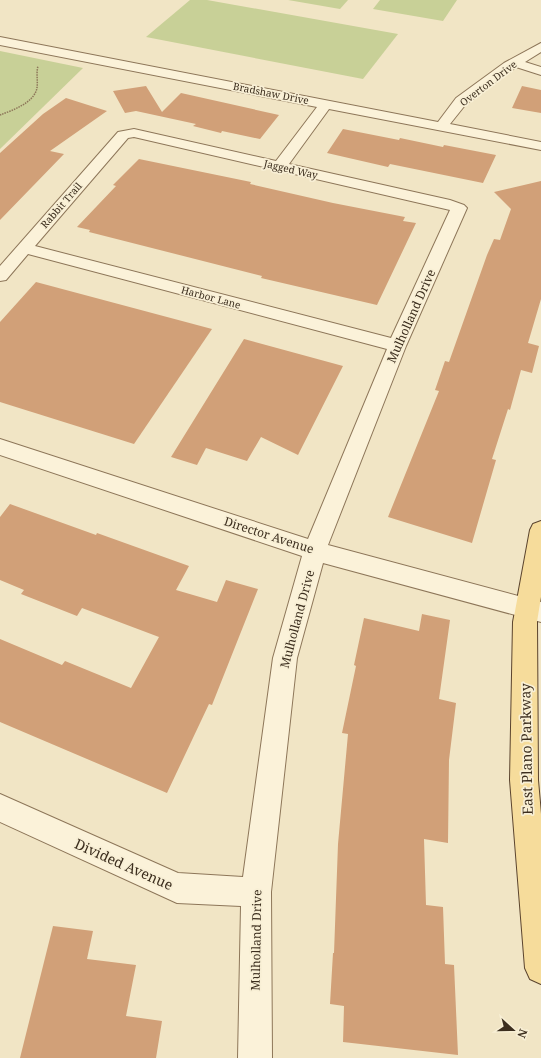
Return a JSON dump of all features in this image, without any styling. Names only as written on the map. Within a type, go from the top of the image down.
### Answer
[{"type":"main road","name":"East Plano Parkway","points":[[541,530],[534,611],[525,622],[524,780],[541,968]]},
{"type":"street","name":"Bradshaw Drive","points":[[0,41],[541,146]]},
{"type":"street","name":"Overton Drive","points":[[441,127],[461,101],[515,62],[541,47]]},
{"type":"street","points":[[515,62],[541,71]]},
{"type":"street","points":[[279,167],[326,104]]},
{"type":"street","name":"Jagged Way","points":[[122,134],[134,133],[459,208]]},
{"type":"street","name":"Rabbit Trail","points":[[0,276],[122,134]]},
{"type":"street","name":"Mulholland Drive","points":[[255,1058],[256,892],[285,658],[315,551],[397,346],[459,208]]},
{"type":"street","name":"Harbor Lane","points":[[24,248],[397,346]]},
{"type":"street","name":"Director Avenue","points":[[0,447],[315,551],[534,611]]},
{"type":"street","name":"Divided Avenue","points":[[0,808],[177,888],[256,892]]},
{"type":"path","points":[[0,115],[25,103],[33,96],[36,91],[36,72],[38,66],[55,52]]},
{"type":"green space","points":[[190,0],[207,0],[398,34],[363,79],[146,37]]},
{"type":"green space","points":[[288,0],[348,0],[340,9]]},
{"type":"green space","points":[[380,0],[457,0],[443,21],[373,9]]},
{"type":"green space","points":[[0,51],[83,68],[0,149]]},
{"type":"building","points":[[146,86],[162,112],[181,93],[279,115],[260,139],[222,131],[221,133],[193,126],[196,124],[136,111],[125,113],[113,91]]},
{"type":"building","points":[[522,86],[541,90],[541,113],[512,108]]},
{"type":"building","points":[[66,98],[107,111],[50,151],[64,154],[0,220],[0,153],[43,114]]},
{"type":"building","points":[[343,129],[399,140],[400,138],[443,147],[444,145],[496,155],[483,183],[390,164],[388,167],[327,153]]},
{"type":"building","points":[[139,159],[251,182],[250,184],[333,203],[405,217],[403,221],[416,223],[377,305],[261,278],[262,276],[89,232],[90,230],[77,227],[116,186],[113,185]]},
{"type":"building","points":[[541,181],[541,299],[528,343],[539,346],[532,373],[521,370],[510,410],[508,409],[492,459],[496,460],[472,543],[388,517],[439,391],[435,390],[445,361],[449,362],[487,255],[494,239],[500,240],[511,209],[494,192]]},
{"type":"building","points":[[36,282],[212,329],[134,444],[0,402],[0,322]]},
{"type":"building","points":[[244,339],[343,366],[298,455],[261,437],[247,461],[206,448],[197,465],[171,457]]},
{"type":"building","points":[[10,504],[189,566],[176,590],[217,602],[226,580],[258,589],[212,705],[209,704],[167,793],[0,722],[0,639],[62,665],[65,661],[131,688],[159,637],[82,608],[77,616],[21,594],[24,590],[0,580],[0,517]]},
{"type":"building","points":[[422,614],[450,620],[439,699],[456,703],[449,760],[448,843],[424,839],[426,905],[443,907],[445,964],[454,965],[458,1055],[343,1042],[344,1006],[330,1004],[334,953],[338,844],[348,734],[342,733],[364,618],[419,631]]},
{"type":"building","points":[[53,926],[93,931],[87,959],[136,965],[126,1016],[162,1021],[156,1058],[20,1058]]}]
